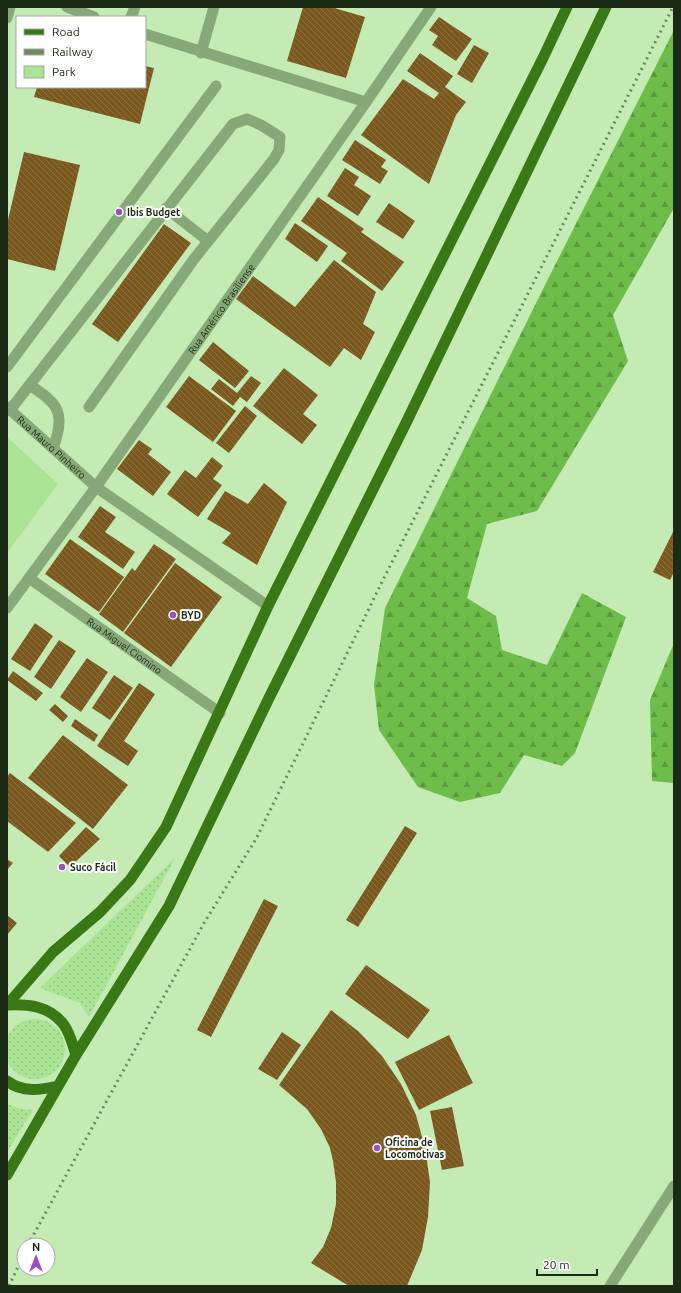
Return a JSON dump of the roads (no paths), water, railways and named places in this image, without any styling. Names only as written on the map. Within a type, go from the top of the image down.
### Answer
[{"type":"main road","points":[[7,1005],[53,952],[100,912],[130,880],[166,827],[220,713],[268,606],[543,58],[567,7]]},
{"type":"main road","points":[[7,1175],[76,1055],[169,906],[268,700],[413,409],[606,7]]},
{"type":"main road","points":[[7,1005],[31,1004],[50,1012],[64,1026],[76,1055]]},
{"type":"main road","points":[[7,1081],[16,1088],[37,1090],[58,1086]]},
{"type":"street","points":[[7,18],[10,7]]},
{"type":"street","points":[[66,7],[91,16]]},
{"type":"street","points":[[201,52],[214,7]]},
{"type":"street","name":"Rua Américo Brasiliense","points":[[7,608],[96,487],[366,102],[430,7]]},
{"type":"street","points":[[146,34],[341,93],[366,102]]},
{"type":"street","points":[[7,367],[216,86]]},
{"type":"street","points":[[9,408],[29,385],[233,124],[247,119],[261,124],[280,137],[279,150],[208,241],[89,407]]},
{"type":"street","points":[[166,208],[208,241]]},
{"type":"street","points":[[29,385],[48,397],[55,406],[60,421],[58,435],[53,448]]},
{"type":"street","name":"Rua Mauro Pinheiro","points":[[9,408],[96,487],[268,606]]},
{"type":"street","name":"Rua Miguel Ciomino","points":[[29,578],[220,713]]},
{"type":"street","points":[[610,1286],[674,1186]]},
{"type":"railway","points":[[32,1237],[204,923],[256,839],[385,576],[673,7]]},
{"type":"railway","points":[[9,1286],[16,1271]]},
{"type":"place","name":"Ibis Budget","points":[[119,212]]},
{"type":"place","name":"BYD","points":[[173,615]]},
{"type":"place","name":"Suco Fácil","points":[[62,867]]},
{"type":"place","name":"Oficina de Locomotivas","points":[[377,1148]]}]
